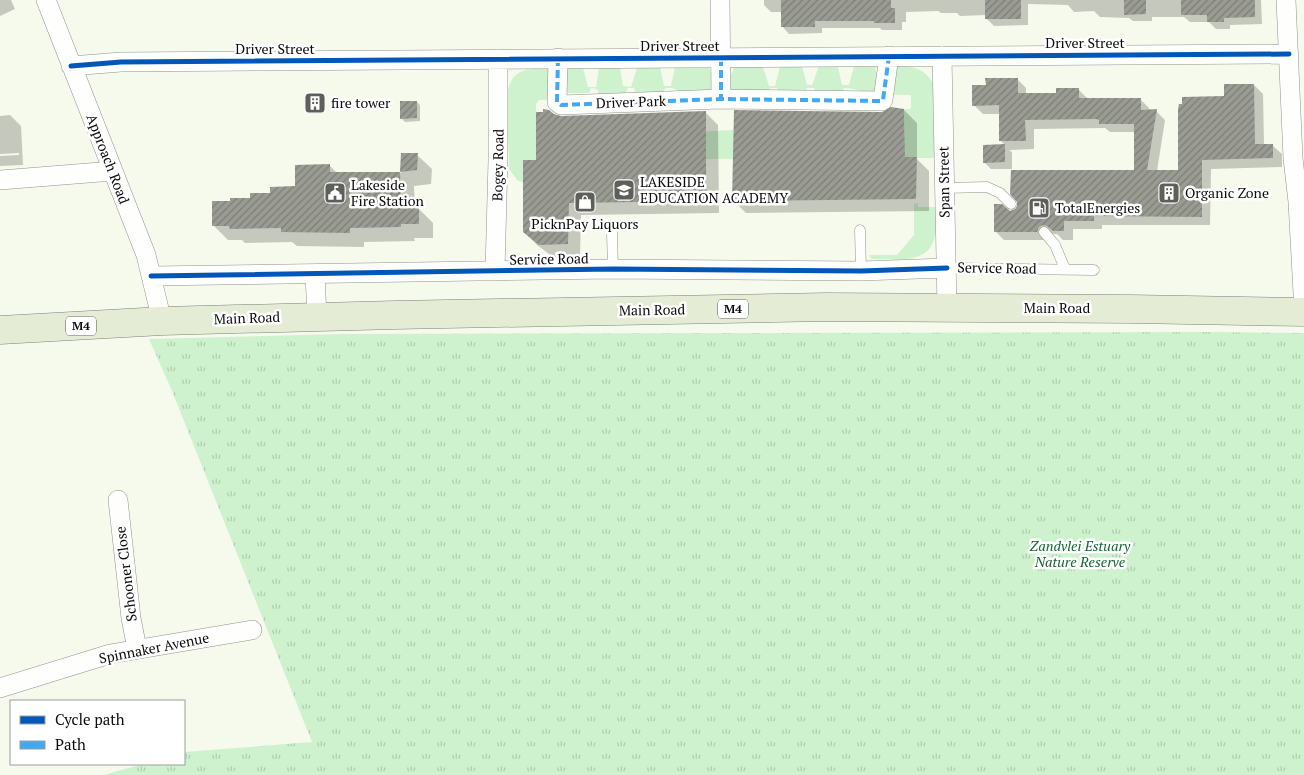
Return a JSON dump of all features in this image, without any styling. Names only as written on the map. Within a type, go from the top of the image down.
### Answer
[{"type":"main road","name":"Main Road","points":[[0,330],[162,321],[316,316],[826,307],[1304,311]]},
{"type":"street","name":"Approach Road","points":[[46,0],[146,255],[162,321]]},
{"type":"street","points":[[720,0],[721,93]]},
{"type":"street","points":[[1286,0],[1293,158],[1298,202],[1304,311]]},
{"type":"street","name":"Driver Street","points":[[71,66],[121,62],[1289,54]]},
{"type":"street","name":"Driver Park","points":[[558,58],[557,102],[561,105],[721,93],[882,101],[889,56]]},
{"type":"street","name":"Span Street","points":[[942,56],[947,308]]},
{"type":"street","name":"Bogey Road","points":[[495,271],[498,59]]},
{"type":"street","points":[[0,180],[113,171]]},
{"type":"street","name":"Service Road","points":[[151,276],[612,269],[861,271],[947,268]]},
{"type":"street","points":[[315,274],[316,316]]},
{"type":"street","name":"Schooner Close","points":[[118,500],[131,618],[137,649]]},
{"type":"street","name":"Spinnaker Avenue","points":[[0,688],[110,654],[252,630]]},
{"type":"lane","points":[[944,188],[987,187],[1000,193],[1011,204]]},
{"type":"lane","points":[[860,230],[861,271]]},
{"type":"lane","points":[[1044,232],[1055,246],[1065,269]]},
{"type":"lane","points":[[612,234],[612,269]]},
{"type":"lane","name":"Service Road","points":[[947,268],[1094,270]]},
{"type":"green space","points":[[802,66],[807,85],[812,85],[819,66],[838,67],[842,85],[849,85],[854,66],[875,66],[879,85],[877,90],[872,91],[864,92],[844,88],[842,94],[817,95],[814,88],[807,88],[805,94],[778,91],[777,88],[770,88],[768,94],[733,95],[727,86],[734,67],[763,67],[769,86],[775,86],[780,67]]},
{"type":"green space","points":[[892,66],[912,67],[922,71],[935,86],[936,158],[523,160],[523,182],[518,181],[509,169],[507,95],[512,79],[527,70],[550,69],[549,97],[546,100],[539,100],[536,104],[536,140],[734,130],[905,138],[904,110],[911,109],[911,95],[891,94]]},
{"type":"green space","points":[[660,67],[664,86],[671,86],[675,67],[709,68],[716,86],[711,92],[688,97],[673,88],[665,88],[663,93],[637,97],[634,88],[628,88],[624,97],[599,95],[597,89],[591,88],[589,93],[565,93],[562,68],[583,68],[588,87],[596,87],[599,68],[620,68],[623,86],[631,87],[637,68]]},
{"type":"green space","points":[[918,203],[918,207],[936,207],[935,235],[932,245],[926,252],[910,259],[872,259],[869,255],[897,255],[914,235],[914,204]]},
{"type":"green space","name":"Zandvlei Estuary Nature Reserve","points":[[1304,333],[1304,775],[104,775],[139,765],[185,765],[185,752],[312,742],[172,391],[149,339],[343,334]]},
{"type":"building","points":[[781,0],[891,0],[891,8],[895,8],[895,23],[815,21],[815,27],[781,27]]},
{"type":"building","points":[[985,0],[1021,0],[1021,19],[985,19]]},
{"type":"building","points":[[1124,0],[1146,0],[1146,14],[1124,15]]},
{"type":"building","points":[[1181,0],[1255,0],[1255,17],[1224,18],[1224,22],[1207,22],[1207,15],[1181,15]]},
{"type":"building","points":[[985,78],[1018,78],[1018,93],[1056,93],[1056,88],[1079,88],[1079,98],[1141,98],[1141,110],[1157,109],[1147,170],[1178,170],[1178,109],[1179,104],[1182,104],[1182,97],[1224,96],[1224,84],[1254,84],[1255,144],[1273,144],[1273,158],[1202,160],[1202,217],[1094,216],[1094,221],[1064,221],[1064,231],[1053,231],[1043,225],[1039,227],[1037,232],[994,232],[994,204],[1002,204],[1010,211],[1017,206],[1017,202],[1010,194],[1011,170],[1134,170],[1134,124],[1099,124],[1099,120],[1096,119],[1025,120],[1026,141],[999,141],[999,105],[972,106],[972,85],[986,85]]},
{"type":"building","points":[[400,101],[417,101],[417,118],[400,119]]},
{"type":"building","points":[[891,107],[904,109],[905,157],[917,157],[916,199],[732,201],[734,110],[882,112]]},
{"type":"building","points":[[543,109],[561,116],[706,111],[706,201],[569,203],[568,244],[539,245],[523,232],[523,160],[536,160],[536,112],[543,112]]},
{"type":"building","points":[[1005,144],[1005,162],[983,163],[983,145]]},
{"type":"building","points":[[401,153],[418,153],[417,170],[400,172]]},
{"type":"building","name":"Lakeside Fire Station","points":[[330,164],[330,172],[400,172],[401,207],[419,207],[419,224],[401,224],[401,227],[350,228],[350,233],[281,232],[281,228],[230,229],[229,226],[212,226],[212,201],[230,201],[230,198],[250,198],[250,193],[270,193],[270,187],[295,186],[295,165]]},
{"type":"marked path","points":[[721,58],[721,99],[880,101],[883,100],[889,56]]},
{"type":"marked path","points":[[558,58],[557,102],[561,105],[721,99]]},
{"type":"cycle path","points":[[71,66],[121,62],[1289,54]]},
{"type":"cycle path","points":[[151,276],[613,269],[861,271],[947,268]]},
{"type":"place","name":"fire tower","points":[[315,103]]},
{"type":"place","name":"LAKESIDE EDUCATION ACADEMY","points":[[624,190]]},
{"type":"place","name":"Lakeside Fire Station","points":[[335,193]]},
{"type":"place","name":"Organic Zone","points":[[1169,193]]},
{"type":"place","name":"PicknPay Liquors","points":[[585,202]]},
{"type":"place","name":"TotalEnergies","points":[[1039,208]]}]
